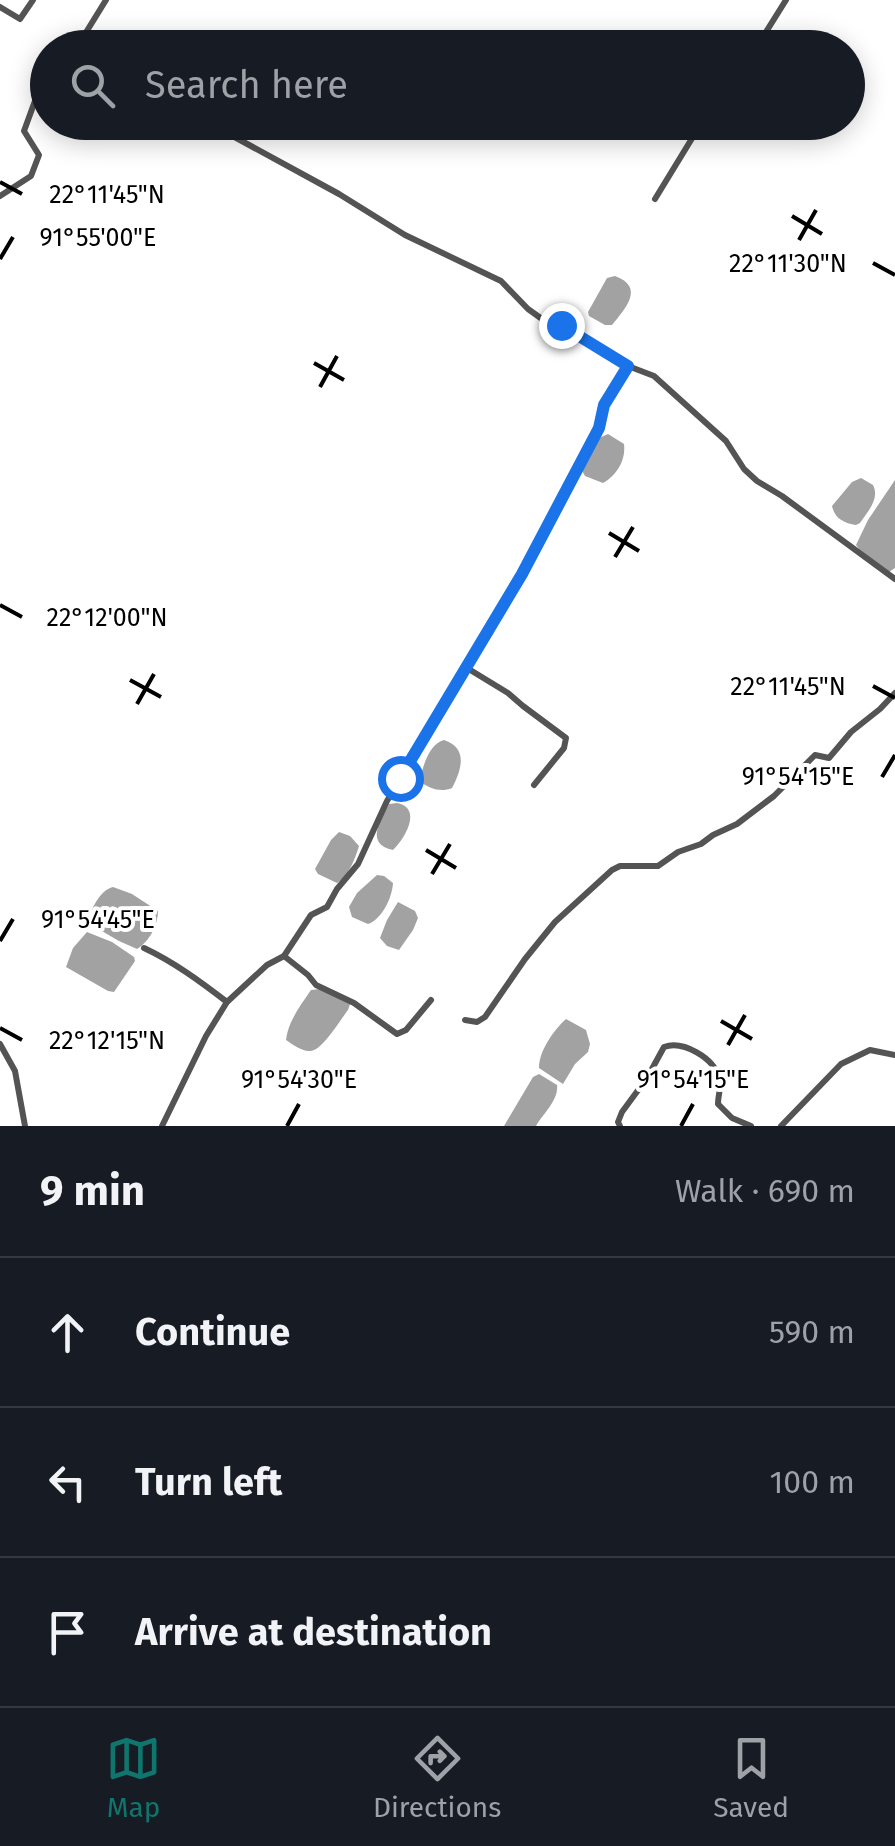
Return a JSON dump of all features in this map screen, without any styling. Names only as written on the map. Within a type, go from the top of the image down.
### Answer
[{"type":"street","points":[[0,7],[20,19],[32,0]]},
{"type":"street","points":[[87,30],[106,0]]},
{"type":"street","points":[[767,30],[786,0]]},
{"type":"street","points":[[0,196],[31,176],[40,155],[24,132],[30,115]]},
{"type":"street","points":[[241,140],[405,235],[501,280],[542,318],[588,340],[628,366],[654,376],[726,441],[756,481],[895,579]]},
{"type":"street","points":[[656,199],[691,140]]},
{"type":"street","points":[[162,1126],[206,1036],[228,1002],[267,966],[284,956],[310,915],[327,907],[358,864],[387,802],[538,546],[599,428],[604,405],[628,366]]},
{"type":"street","points":[[466,668],[508,693],[566,738],[564,748],[534,785]]},
{"type":"street","points":[[466,1020],[477,1022],[485,1017],[555,922],[612,870],[620,866],[658,866],[737,824],[774,796],[815,755],[829,758],[895,693]]},
{"type":"street","points":[[144,948],[228,1002]]},
{"type":"street","points":[[284,956],[316,984],[354,1003],[397,1034],[406,1030],[431,1000]]},
{"type":"street","points":[[620,1126],[622,1112],[664,1046],[675,1042],[717,1070],[721,1085],[718,1104],[732,1118],[751,1126]]},
{"type":"street","points":[[0,1044],[15,1071],[26,1126]]},
{"type":"street","points":[[781,1126],[841,1064],[870,1050],[895,1055]]},
{"type":"shaded area","points":[[615,276],[629,286],[630,298],[612,325],[605,325],[588,312],[607,278]]},
{"type":"shaded area","points":[[608,434],[624,444],[624,456],[603,483],[585,476],[581,469],[599,438]]},
{"type":"shaded area","points":[[861,478],[873,485],[875,495],[856,525],[841,520],[832,506],[852,482]]},
{"type":"shaded area","points":[[895,480],[895,568],[889,572],[856,545]]},
{"type":"shaded area","points":[[444,740],[457,748],[461,760],[452,788],[439,790],[420,782],[430,751]]},
{"type":"shaded area","points":[[389,804],[405,806],[410,817],[406,832],[393,850],[379,843],[377,831]]},
{"type":"shaded area","points":[[339,832],[350,836],[359,846],[348,871],[337,883],[315,869]]},
{"type":"shaded area","points":[[377,875],[393,883],[392,889],[382,913],[368,924],[352,917],[349,907],[357,893]]},
{"type":"shaded area","points":[[113,887],[158,911],[152,933],[137,949],[88,923],[96,901]]},
{"type":"shaded area","points":[[398,902],[415,911],[418,918],[399,950],[387,946],[380,938]]},
{"type":"shaded area","points":[[87,932],[134,957],[114,992],[66,967],[73,948]]},
{"type":"shaded area","points":[[320,989],[350,1004],[325,1042],[306,1051],[286,1040],[287,1033],[311,990]]},
{"type":"shaded area","points":[[566,1019],[586,1030],[590,1044],[563,1084],[539,1068],[548,1042]]},
{"type":"shaded area","points":[[539,1074],[557,1085],[550,1107],[536,1126],[504,1126],[533,1077]]},
{"type":"route","points":[[400,778],[538,546],[599,428],[604,405],[628,366],[561,325]]}]
